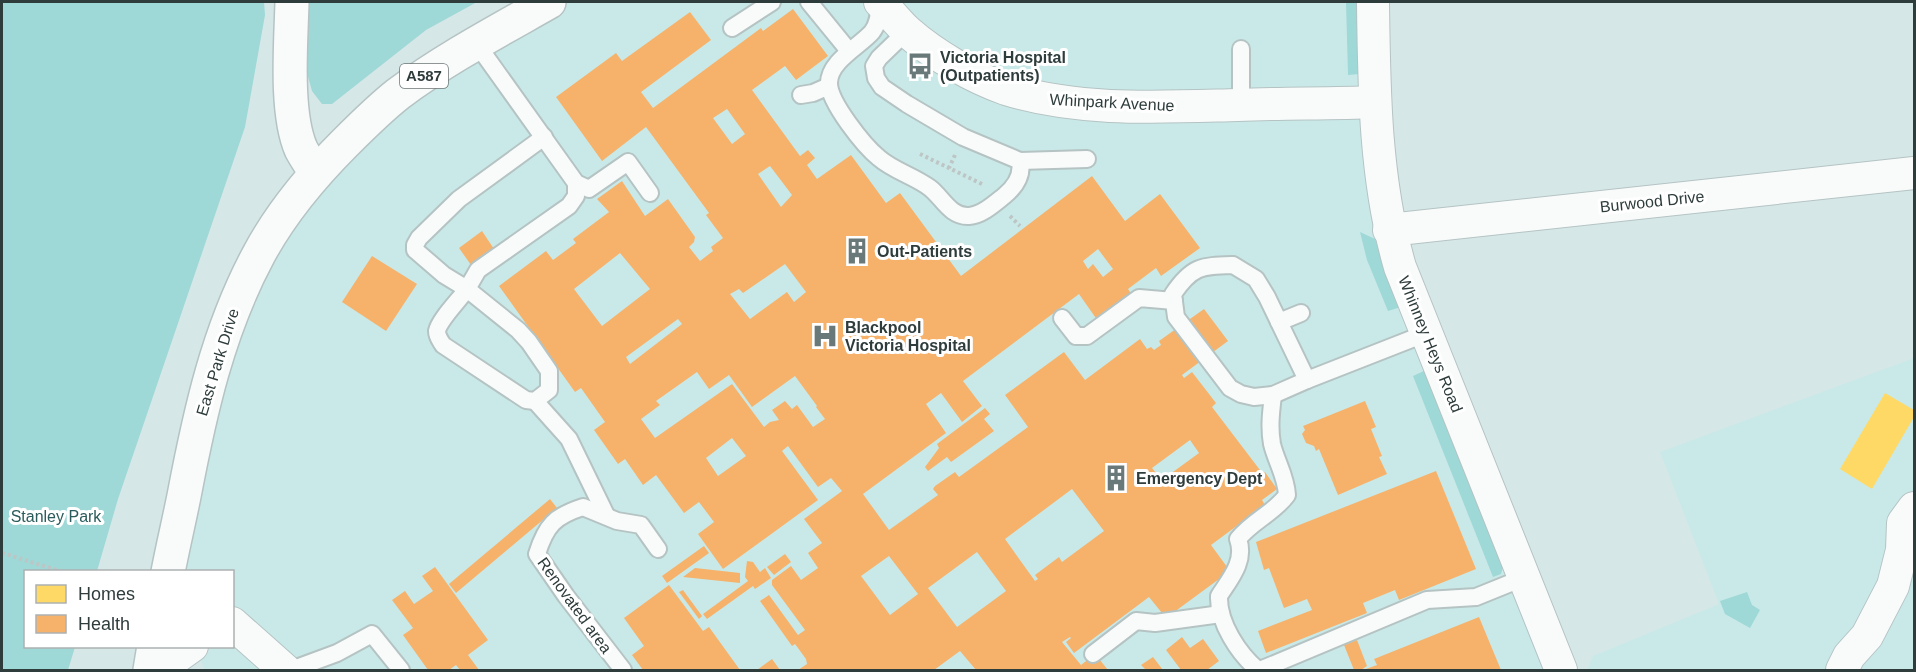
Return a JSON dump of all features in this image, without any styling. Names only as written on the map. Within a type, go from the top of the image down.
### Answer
[{"type":"main road","points":[[292,2],[294,123],[301,148],[315,173]]},
{"type":"main road","name":"East Park Drive","points":[[168,570],[206,392],[221,338],[260,252],[287,209],[315,173],[367,121],[396,96],[429,72],[549,2]]},
{"type":"main road","points":[[150,670],[154,648]]},
{"type":"street","name":"Whinpark Avenue","points":[[880,2],[907,31],[927,47],[975,75],[1005,88],[1037,97],[1112,105],[1375,102]]},
{"type":"street","name":"Whinney Heys Road","points":[[1372,2],[1375,102],[1382,185],[1389,230],[1400,267],[1561,670]]},
{"type":"street","name":"Burwood Drive","points":[[1389,230],[1914,173]]},
{"type":"street","points":[[1842,670],[1849,656],[1867,636],[1893,586],[1902,550],[1903,523],[1914,508]]},
{"type":"street","points":[[234,625],[275,662]]},
{"type":"street","points":[[234,643],[275,662]]},
{"type":"street","points":[[162,670],[189,648]]},
{"type":"lane","points":[[732,28],[772,2]]},
{"type":"lane","points":[[809,2],[849,51]]},
{"type":"lane","points":[[880,2],[878,21],[872,32],[839,62],[830,78],[829,86],[837,106],[878,158],[917,178],[933,190],[953,212],[968,216],[981,213],[1015,185],[1022,170],[1020,161]]},
{"type":"lane","points":[[907,31],[879,58],[874,66],[876,78],[882,87],[900,100],[963,137],[1020,161],[1088,159]]},
{"type":"lane","points":[[476,44],[576,183],[589,189],[628,162],[650,193]]},
{"type":"lane","points":[[1241,49],[1241,105]]},
{"type":"lane","points":[[801,95],[829,86]]},
{"type":"lane","points":[[535,401],[549,390],[549,371],[545,364],[518,330],[421,256],[415,244],[427,229],[459,199],[544,137]]},
{"type":"lane","points":[[576,183],[576,196],[569,206],[478,270],[440,325],[437,333],[443,345],[526,400],[535,401],[569,439],[606,515]]},
{"type":"lane","points":[[1307,380],[1256,279],[1233,265],[1204,266],[1184,277],[1173,294],[1176,317],[1230,388],[1254,397],[1273,395],[1427,333]]},
{"type":"lane","points":[[1062,318],[1076,336],[1087,336],[1139,298],[1174,301]]},
{"type":"lane","points":[[1279,322],[1301,313]]},
{"type":"lane","points":[[1273,395],[1270,425],[1273,446],[1285,477],[1287,495],[1254,522],[1238,539],[1240,546],[1237,566],[1233,578],[1219,596],[1221,614],[1250,668],[1427,600],[1476,597],[1523,578]]},
{"type":"lane","name":"Renovated area","points":[[624,670],[566,596],[537,554],[543,536],[562,514],[583,507],[617,521],[641,525],[658,549]]},
{"type":"lane","points":[[1093,654],[1136,621],[1155,623],[1221,614]]},
{"type":"lane","points":[[291,670],[338,653],[372,634],[401,670]]},
{"type":"path","points":[[963,137],[949,168],[983,184],[1020,226]]},
{"type":"path","points":[[2,553],[57,570]]},
{"type":"shaded area","name":"Blackpool Victoria Hospital","points":[[549,2],[1373,2],[1382,185],[1561,670],[205,670],[199,658],[209,651],[209,648],[234,648],[234,570],[168,570],[206,392],[316,173]]},
{"type":"shaded area","points":[[1914,358],[1914,670],[1587,670],[1593,656],[1719,604],[1660,452]]},
{"type":"green space","name":"Stanley Park","points":[[2,2],[264,2],[265,15],[245,127],[118,499],[97,570],[24,570],[24,648],[75,648],[68,670],[2,670]]},
{"type":"green space","points":[[307,2],[477,2],[426,30],[332,104],[322,104],[312,91],[307,73]]},
{"type":"green space","points":[[1346,2],[1360,2],[1359,74],[1348,75]]},
{"type":"green space","points":[[1360,232],[1375,239],[1401,307],[1388,311],[1367,260]]},
{"type":"green space","points":[[1426,370],[1501,558],[1503,567],[1501,574],[1493,577],[1413,376]]},
{"type":"green space","points":[[1747,592],[1752,605],[1760,610],[1750,628],[1725,614],[1720,601]]},
{"type":"building: Homes","points":[[1885,393],[1914,410],[1914,417],[1872,489],[1840,469]]},
{"type":"building: Health","points":[[793,9],[828,56],[796,80],[785,66],[752,90],[800,156],[808,150],[815,158],[807,165],[817,179],[851,155],[886,203],[900,193],[961,276],[1092,176],[1125,221],[1160,194],[1200,248],[1161,276],[1156,268],[1128,289],[1134,298],[1100,324],[1079,294],[963,381],[982,406],[962,422],[941,393],[926,404],[946,433],[863,494],[889,530],[938,495],[933,489],[935,486],[955,472],[959,477],[1028,427],[1005,395],[1064,352],[1085,380],[1140,339],[1147,349],[1151,347],[1154,350],[1161,345],[1159,341],[1204,309],[1228,341],[1182,375],[1184,378],[1192,372],[1216,403],[1212,407],[1277,489],[1262,500],[1265,505],[1211,545],[1230,571],[1166,618],[1149,597],[1074,653],[1066,642],[1070,637],[1062,642],[1081,665],[1095,654],[1108,670],[976,670],[960,651],[934,670],[798,670],[807,664],[806,659],[795,644],[792,646],[760,601],[769,595],[798,635],[805,630],[772,585],[772,580],[791,566],[801,580],[818,568],[808,553],[822,543],[804,519],[842,491],[831,478],[818,487],[788,446],[782,451],[818,500],[723,569],[698,534],[714,522],[699,502],[684,513],[656,475],[643,485],[625,459],[618,464],[594,430],[605,422],[581,388],[575,392],[499,286],[546,251],[553,260],[576,243],[573,239],[609,212],[597,199],[622,181],[645,216],[668,199],[695,237],[689,247],[700,261],[713,251],[711,247],[723,238],[706,215],[709,213],[646,127],[602,161],[556,97],[616,53],[622,61],[690,12],[711,40],[641,92],[653,108],[761,28],[763,31]],"holes":[[[727,109],[745,134],[732,144],[713,118]],[[770,166],[792,195],[781,207],[758,174]],[[1098,249],[1113,269],[1103,277],[1093,264],[1088,269],[1083,261]],[[620,253],[650,289],[602,326],[574,289]],[[785,264],[806,292],[794,302],[787,292],[750,319],[730,294],[739,289],[743,293]],[[678,319],[682,324],[630,364],[626,357]],[[697,372],[709,389],[729,375],[752,407],[795,376],[825,419],[813,427],[797,405],[792,409],[785,401],[772,410],[779,420],[770,422],[764,427],[732,384],[655,438],[641,419],[660,405],[656,401]],[[732,438],[746,456],[718,476],[706,458]],[[1190,440],[1199,453],[1162,480],[1152,468]],[[1072,489],[1104,531],[1062,562],[1059,557],[1035,575],[1038,579],[1035,581],[1005,539]],[[977,552],[1006,591],[957,627],[928,588]],[[889,556],[918,594],[890,615],[861,576]]]},
{"type":"building: Health","points":[[482,231],[494,249],[471,265],[459,248]]},
{"type":"building: Health","points":[[372,256],[417,284],[386,331],[342,302]]},
{"type":"building: Health","points":[[1365,401],[1376,427],[1371,429],[1382,456],[1379,457],[1387,474],[1338,495],[1319,449],[1316,451],[1314,446],[1306,443],[1302,434],[1305,430],[1303,426]]},
{"type":"building: Health","points":[[985,408],[990,414],[984,419],[994,431],[951,462],[947,457],[928,471],[925,467],[939,448],[937,444]]},
{"type":"building: Health","points":[[1436,471],[1476,569],[1399,600],[1395,590],[1363,603],[1367,613],[1266,653],[1258,631],[1312,610],[1307,599],[1284,608],[1269,568],[1264,570],[1256,542]]},
{"type":"building: Health","points":[[550,499],[557,508],[456,593],[449,584]]},
{"type":"building: Health","points":[[704,546],[709,553],[667,583],[662,576]]},
{"type":"building: Health","points":[[785,554],[791,562],[774,575],[767,567]]},
{"type":"building: Health","points":[[747,561],[753,562],[760,572],[765,568],[771,578],[755,589],[753,586],[707,619],[703,614],[748,581],[745,577]]},
{"type":"building: Health","points":[[435,567],[488,640],[468,655],[479,670],[460,670],[456,665],[449,670],[428,670],[403,635],[413,628],[392,600],[405,591],[414,604],[433,591],[422,576]]},
{"type":"building: Health","points":[[695,568],[740,573],[740,583],[683,577]]},
{"type":"building: Health","points":[[669,585],[703,631],[709,627],[740,670],[643,670],[632,655],[644,646],[624,618]]},
{"type":"building: Health","points":[[683,590],[702,616],[699,619],[679,592]]},
{"type":"building: Health","points":[[1479,617],[1501,670],[1363,670],[1377,665],[1374,659]]},
{"type":"building: Health","points":[[1182,637],[1190,648],[1203,639],[1219,661],[1207,670],[1181,670],[1166,650]]},
{"type":"building: Health","points":[[1357,640],[1367,666],[1361,670],[1354,670],[1344,645]]},
{"type":"building: Health","points":[[1153,657],[1163,670],[1146,670],[1141,665]]},
{"type":"building: Health","points":[[772,659],[780,670],[757,670]]},
{"type":"place","name":"Victoria Hospital (Outpatients)","points":[[920,66]]},
{"type":"place","name":"Out-Patients","points":[[857,251]]},
{"type":"place","name":"Blackpool Victoria Hospital","points":[[825,336]]},
{"type":"place","name":"Emergency Dept","points":[[1116,478]]}]
